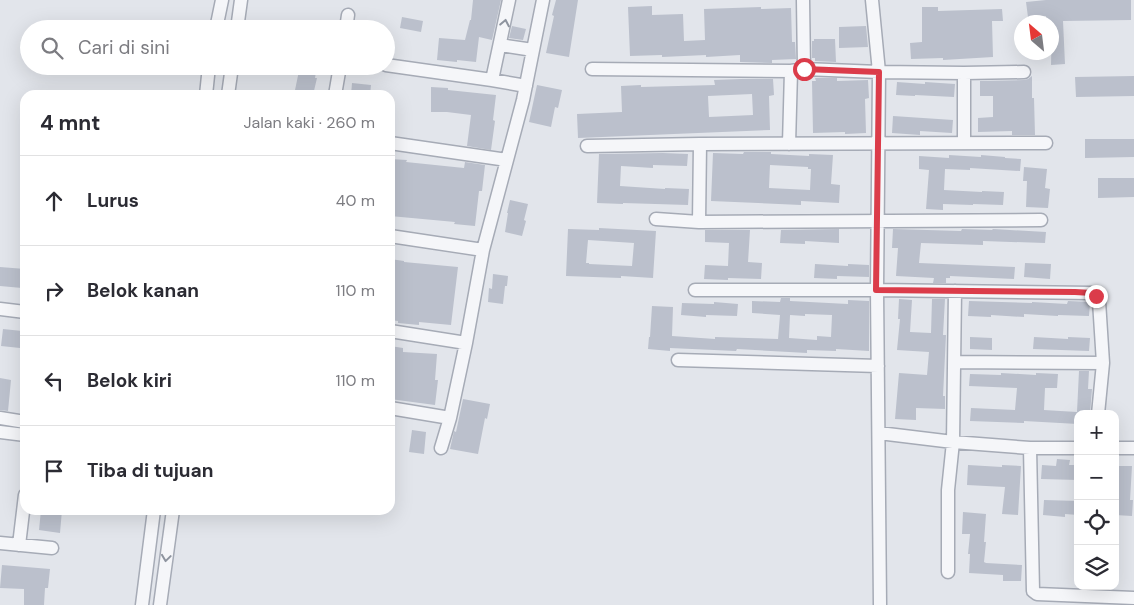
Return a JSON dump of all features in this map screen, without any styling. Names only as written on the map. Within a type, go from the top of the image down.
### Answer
[{"type":"street","points":[[218,20],[222,0]]},
{"type":"street","points":[[238,20],[241,0]]},
{"type":"street","points":[[492,80],[509,0]]},
{"type":"street","points":[[441,448],[450,418],[466,343],[483,250],[526,86],[543,0]]},
{"type":"street","points":[[789,144],[798,70],[803,0]]},
{"type":"street","points":[[872,0],[879,72],[876,290],[880,605]]},
{"type":"street","points":[[347,20],[348,15]]},
{"type":"street","points":[[500,45],[533,50]]},
{"type":"street","points":[[395,66],[526,86]]},
{"type":"street","points":[[592,68],[964,73],[1024,72]]},
{"type":"street","points":[[964,73],[964,143]]},
{"type":"street","points":[[207,90],[208,75]]},
{"type":"street","points":[[229,90],[231,75]]},
{"type":"street","points":[[337,90],[339,75]]},
{"type":"street","points":[[587,146],[1046,143]]},
{"type":"street","points":[[395,144],[507,160]]},
{"type":"street","points":[[699,222],[700,144]]},
{"type":"street","points":[[656,219],[699,222],[1041,220]]},
{"type":"street","points":[[395,237],[483,250]]},
{"type":"street","points":[[695,290],[1092,293],[1099,301],[1103,363],[1098,410]]},
{"type":"street","points":[[948,572],[948,490],[953,442],[955,291]]},
{"type":"street","points":[[0,309],[20,311]]},
{"type":"street","points":[[395,331],[466,343]]},
{"type":"street","points":[[678,360],[878,366]]},
{"type":"street","points":[[954,362],[1103,363]]},
{"type":"street","points":[[395,409],[450,418]]},
{"type":"street","points":[[0,418],[20,421]]},
{"type":"street","points":[[0,432],[20,434]]},
{"type":"street","points":[[879,433],[953,442],[1030,448],[1074,448]]},
{"type":"street","points":[[1030,448],[1033,591],[1037,594],[1134,598]]},
{"type":"street","points":[[1119,448],[1134,448]]},
{"type":"street","points":[[19,545],[23,515]]},
{"type":"street","points":[[142,605],[153,515]]},
{"type":"street","points":[[160,605],[172,515]]},
{"type":"street","points":[[0,543],[52,548]]},
{"type":"building","points":[[473,0],[501,0],[492,40],[479,37],[476,62],[437,60],[439,38],[465,40],[471,20]]},
{"type":"building","points":[[556,0],[578,0],[569,57],[546,53]]},
{"type":"building","points":[[1046,0],[1131,0],[1131,20],[1063,21],[1065,64],[1051,65],[1051,60],[1059,60],[1059,15],[1028,15],[1026,2]]},
{"type":"building","points":[[652,6],[652,15],[683,14],[684,41],[705,40],[704,9],[791,8],[792,42],[795,42],[796,59],[772,60],[772,63],[740,62],[740,55],[706,57],[706,55],[630,56],[628,7]]},
{"type":"building","points":[[922,7],[938,7],[938,11],[1002,9],[1003,21],[992,21],[993,57],[943,60],[943,58],[911,59],[910,43],[922,42]]},
{"type":"building","points":[[402,17],[423,21],[421,32],[400,28]]},
{"type":"building","points":[[512,26],[526,29],[523,40],[509,38]]},
{"type":"building","points":[[866,26],[868,47],[839,48],[839,27]]},
{"type":"building","points":[[814,39],[835,39],[836,62],[815,61],[815,58],[812,58],[812,41]]},
{"type":"building","points":[[298,75],[316,75],[315,78],[317,78],[314,90],[295,90]]},
{"type":"building","points":[[1032,76],[1035,135],[1012,135],[1012,131],[978,132],[978,118],[993,117],[993,96],[980,96],[980,81],[1024,80]]},
{"type":"building","points":[[1134,76],[1134,96],[1076,97],[1075,77]]},
{"type":"building","points":[[815,78],[837,78],[837,81],[868,80],[869,98],[865,99],[866,133],[813,133],[812,81],[816,81]]},
{"type":"building","points":[[773,79],[774,95],[769,96],[770,130],[578,138],[577,114],[622,112],[621,86],[715,85],[714,80]],"holes":[[[752,94],[753,115],[709,117],[708,96]]]},
{"type":"building","points":[[897,82],[955,84],[954,97],[896,95]]},
{"type":"building","points":[[352,83],[371,85],[370,90],[351,90]]},
{"type":"building","points":[[537,85],[562,90],[558,108],[555,107],[551,127],[529,122]]},
{"type":"building","points":[[431,87],[496,95],[491,150],[467,146],[471,115],[431,112]]},
{"type":"building","points":[[893,116],[953,120],[952,133],[920,131],[920,135],[892,133]]},
{"type":"building","points":[[1085,139],[1134,139],[1134,157],[1085,158]]},
{"type":"building","points":[[744,152],[771,152],[771,154],[809,156],[809,154],[833,155],[831,184],[840,185],[839,203],[801,201],[801,205],[711,201],[713,153],[743,154]],"holes":[[[770,165],[808,167],[808,169],[811,169],[810,190],[769,188]]]},
{"type":"building","points":[[599,154],[688,154],[687,166],[653,165],[653,168],[621,166],[620,186],[689,189],[688,205],[597,203]]},
{"type":"building","points":[[949,155],[981,157],[981,155],[1021,159],[1020,171],[970,168],[970,170],[945,169],[944,190],[1004,192],[1003,205],[943,204],[943,210],[926,209],[929,170],[919,169],[919,156],[949,158]]},
{"type":"building","points":[[395,159],[464,168],[465,162],[485,165],[482,191],[479,191],[475,226],[454,224],[455,222],[395,216]]},
{"type":"building","points":[[1024,167],[1047,169],[1045,188],[1050,189],[1048,208],[1026,207],[1027,181],[1023,181]]},
{"type":"building","points":[[1098,178],[1134,178],[1134,197],[1098,198]]},
{"type":"building","points":[[510,200],[528,204],[522,236],[505,232]]},
{"type":"building","points":[[599,228],[656,231],[653,278],[566,276],[568,229],[599,230]],"holes":[[[588,240],[634,243],[632,266],[586,263]]]},
{"type":"building","points":[[839,229],[839,243],[805,241],[805,244],[780,243],[781,230]]},
{"type":"building","points":[[893,229],[961,231],[962,229],[993,229],[1046,232],[1045,243],[983,241],[983,245],[921,243],[919,263],[1015,267],[1014,279],[950,276],[950,278],[946,278],[946,283],[933,283],[934,278],[896,276],[898,248],[892,248]]},
{"type":"building","points":[[705,230],[750,230],[748,262],[762,263],[761,279],[704,279],[705,265],[728,266],[729,243],[705,242]]},
{"type":"building","points":[[395,260],[458,267],[451,325],[419,322],[419,325],[398,323],[398,321],[395,321]]},
{"type":"building","points":[[1025,263],[1051,264],[1050,279],[1024,277]]},
{"type":"building","points":[[815,264],[869,265],[869,277],[837,276],[837,279],[814,278]]},
{"type":"building","points":[[0,267],[20,269],[20,288],[0,286]]},
{"type":"building","points":[[493,274],[508,276],[503,304],[488,302],[489,288],[492,289]]},
{"type":"building","points":[[781,298],[790,298],[790,301],[848,304],[848,300],[869,301],[869,351],[836,349],[836,351],[807,350],[807,353],[737,349],[736,351],[670,348],[670,351],[648,349],[652,306],[673,307],[672,336],[715,339],[715,337],[778,339],[780,315],[752,313],[752,301],[780,302]],"holes":[[[790,315],[832,315],[831,337],[817,336],[817,340],[789,338]]]},
{"type":"building","points":[[899,299],[912,300],[910,332],[931,333],[932,299],[945,299],[943,335],[946,335],[943,396],[945,396],[945,409],[916,408],[916,420],[895,419],[899,373],[927,375],[929,352],[897,350],[900,319],[898,319]]},
{"type":"building","points":[[969,301],[1067,304],[1068,301],[1090,302],[1089,316],[1024,314],[1024,317],[991,315],[991,317],[968,316]]},
{"type":"building","points":[[714,302],[738,304],[737,316],[706,315],[706,317],[681,315],[682,303],[714,304]]},
{"type":"building","points":[[3,329],[20,331],[20,348],[1,346]]},
{"type":"building","points":[[970,337],[992,338],[992,350],[970,349]]},
{"type":"building","points":[[1034,337],[1090,338],[1089,351],[1033,349]]},
{"type":"building","points":[[395,347],[403,348],[403,352],[437,354],[435,380],[438,380],[435,405],[395,400]]},
{"type":"building","points":[[1079,371],[1089,371],[1088,389],[1092,389],[1090,410],[1077,410]]},
{"type":"building","points":[[970,374],[1058,374],[1057,388],[1045,388],[1044,410],[1074,412],[1074,424],[970,421],[971,408],[1015,410],[1017,388],[969,386]]},
{"type":"building","points":[[0,378],[11,380],[8,411],[0,410]]},
{"type":"building","points":[[463,399],[490,404],[487,419],[485,418],[478,454],[450,449],[454,431],[456,432]]},
{"type":"building","points":[[412,430],[426,432],[424,454],[409,452]]},
{"type":"building","points":[[1057,459],[1070,460],[1069,465],[1074,465],[1074,480],[1041,479],[1042,465],[1056,466]]},
{"type":"building","points":[[968,465],[1021,466],[1018,515],[1002,514],[1005,487],[967,485]]},
{"type":"building","points":[[1119,466],[1132,466],[1130,500],[1133,500],[1132,516],[1119,515]]},
{"type":"building","points":[[1044,500],[1074,501],[1074,515],[1065,514],[1065,517],[1043,515]]},
{"type":"building","points":[[963,512],[986,514],[984,562],[1022,565],[1021,581],[1003,581],[1003,575],[969,573],[970,534],[962,534]]},
{"type":"building","points":[[40,515],[62,515],[60,533],[39,530]]},
{"type":"building","points":[[2,565],[50,569],[48,588],[45,588],[44,605],[24,605],[24,589],[0,588]]},
{"type":"route","points":[[804,69],[879,72],[876,290],[1075,292],[1092,293],[1096,296]]}]
